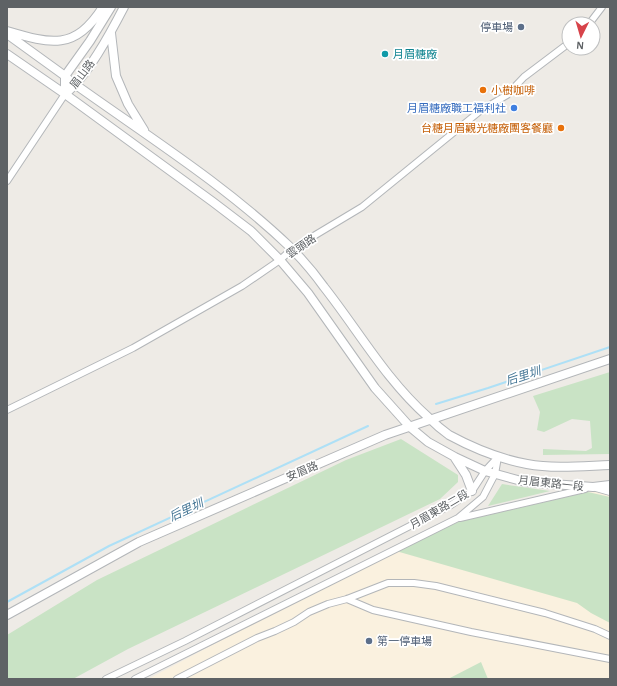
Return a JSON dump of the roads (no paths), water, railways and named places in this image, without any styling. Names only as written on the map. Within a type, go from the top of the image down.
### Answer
[{"type":"street","points":[[7,31],[41,41],[62,40],[76,36],[87,28],[103,7]]},
{"type":"street","name":"眉山路","points":[[65,94],[65,76],[90,41],[110,7]]},
{"type":"street","name":"眉山路","points":[[65,94],[76,86],[111,33],[124,7]]},
{"type":"street","points":[[595,16],[602,7]]},
{"type":"street","points":[[111,33],[116,76],[128,104],[147,134]]},
{"type":"street","name":"月眉東路一段","points":[[7,34],[65,76],[76,86],[147,134],[256,216],[307,265],[342,309],[386,372],[415,406],[448,434],[482,451],[498,457],[528,464],[557,466],[610,466]]},
{"type":"street","name":"雲頭路","points":[[7,410],[133,348],[242,286],[280,260],[292,249],[362,207],[480,111],[507,95],[524,77],[561,49]]},
{"type":"street","name":"月眉東路一段","points":[[7,54],[65,94],[251,231],[280,260],[308,293],[375,388],[410,427],[428,442],[485,471],[525,482],[593,487],[610,485]]},
{"type":"street","points":[[7,181],[65,94]]},
{"type":"street","name":"安眉路","points":[[7,615],[139,542],[385,435],[610,359]]},
{"type":"street","points":[[455,457],[466,475],[472,491]]},
{"type":"street","name":"月眉東路二段","points":[[106,679],[185,641],[451,505],[472,491],[485,471],[498,457]]},
{"type":"street","name":"月眉東路二段","points":[[135,679],[458,518],[483,497],[495,474],[498,457]]},
{"type":"street","points":[[458,518],[593,487],[610,492]]},
{"type":"street","points":[[178,679],[257,638],[294,622],[316,609],[388,583],[414,583],[436,586],[545,613],[595,629],[610,636]]},
{"type":"street","points":[[347,599],[373,610],[471,632],[610,659]]},
{"type":"waterway","name":"后里圳","points":[[436,404],[610,347]]},
{"type":"waterway","name":"后里圳","points":[[7,602],[109,546],[368,426]]},
{"type":"place","name":"停車場","points":[[521,27]]},
{"type":"place","name":"月眉糖廠","points":[[385,54]]},
{"type":"place","name":"小樹咖啡","points":[[483,90]]},
{"type":"place","name":"月眉糖廠職工福利社","points":[[514,108]]},
{"type":"place","name":"台糖月眉觀光糖廠團客餐廳","points":[[561,128]]},
{"type":"place","name":"第一停車場","points":[[369,641]]}]
